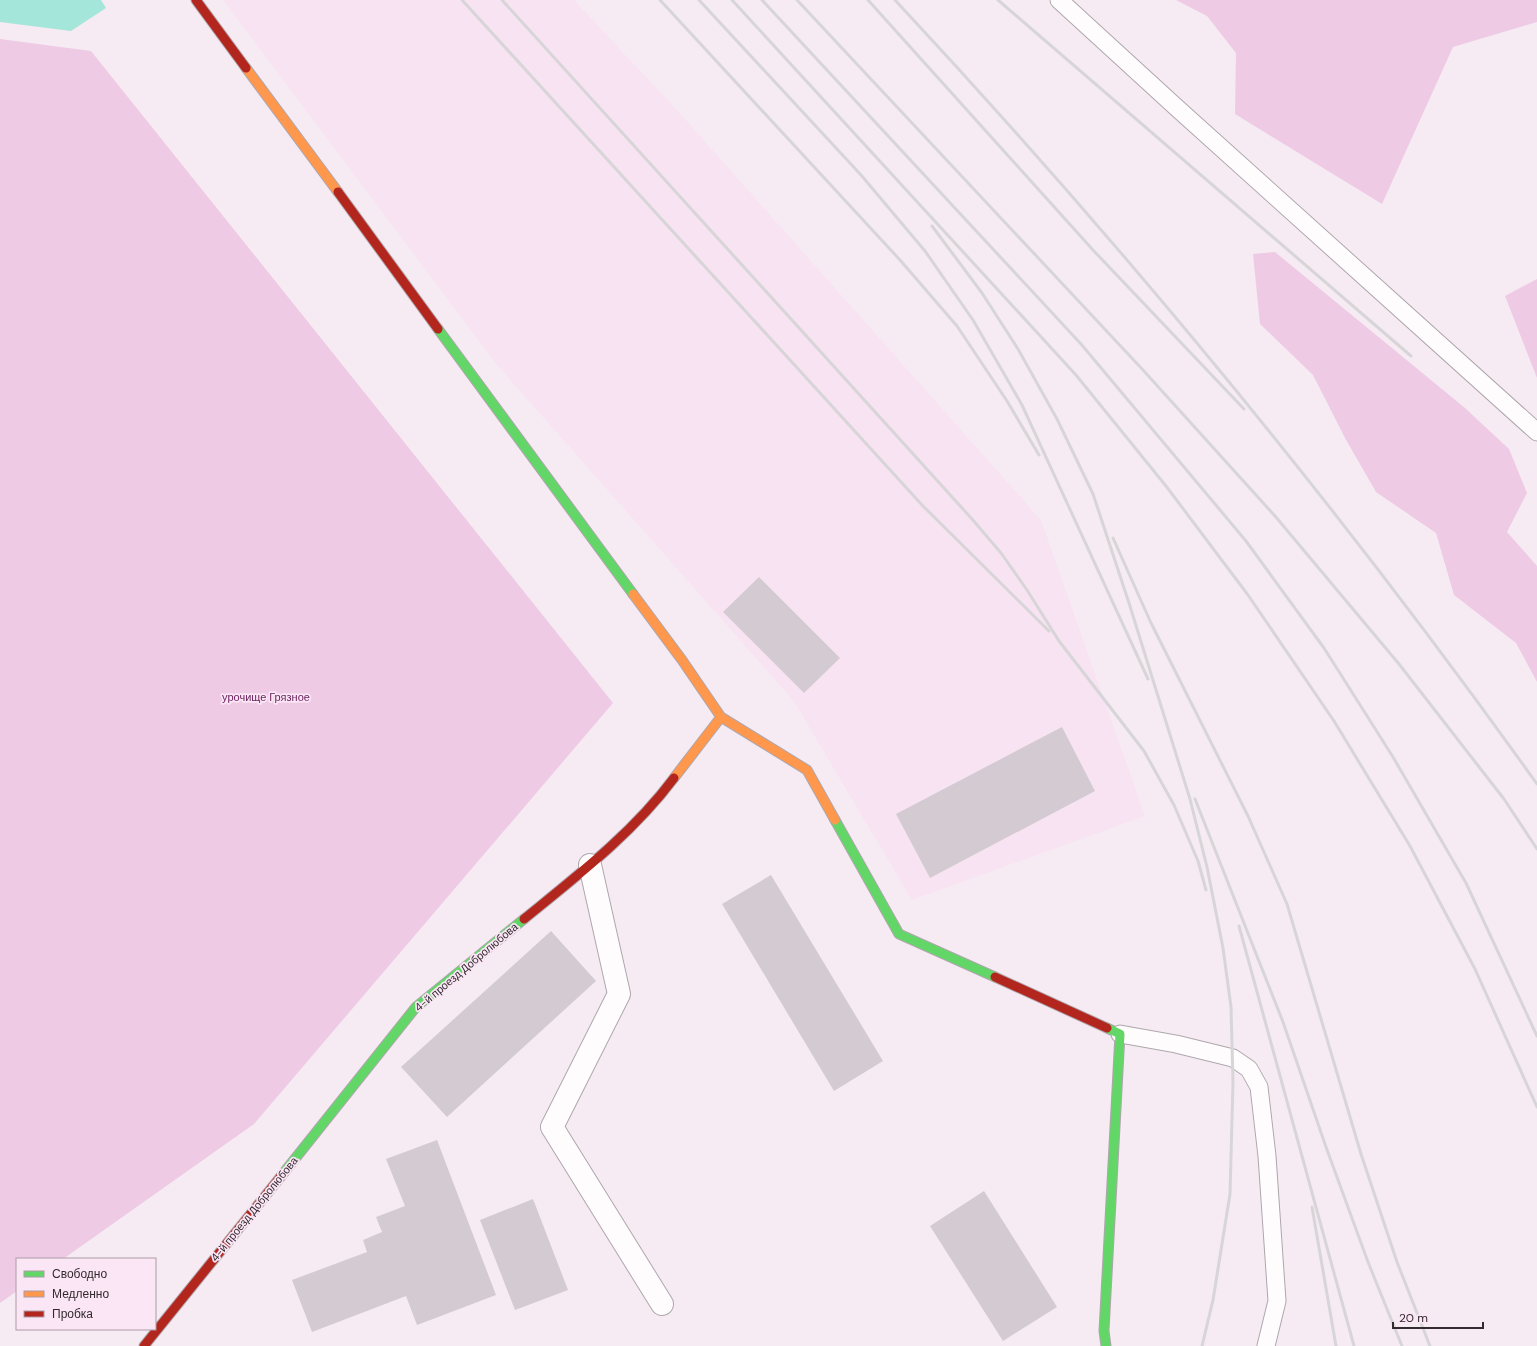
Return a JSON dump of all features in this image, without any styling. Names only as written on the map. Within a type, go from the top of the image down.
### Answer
[{"type":"street","points":[[196,0],[682,660],[721,717],[807,770],[899,934],[1120,1034],[1104,1331],[1106,1346]]},
{"type":"street","name":"4-й проезд Добролюбова","points":[[144,1346],[416,1007],[590,866],[656,802],[721,717]]},
{"type":"street","points":[[590,866],[619,994],[552,1127],[662,1304]]},
{"type":"lane","points":[[1059,0],[1537,432]]},
{"type":"lane","points":[[1120,1034],[1176,1044],[1233,1058],[1249,1069],[1259,1087],[1268,1156],[1277,1301],[1266,1346]]},
{"type":"shaded area","points":[[0,0],[101,0],[106,8],[71,31],[0,22]]},
{"type":"shaded area","points":[[223,0],[574,0],[677,110],[1041,520],[1145,816],[912,900],[793,700],[497,365]]},
{"type":"green space","points":[[1176,0],[1537,0],[1537,22],[1453,47],[1382,204],[1235,114],[1236,53],[1207,16]]},
{"type":"green space","name":"урочище Грязное","points":[[0,39],[91,51],[613,703],[254,1124],[64,1258],[16,1258],[16,1292],[0,1303]]},
{"type":"green space","points":[[1275,252],[1465,408],[1509,449],[1527,493],[1507,532],[1537,566],[1537,682],[1516,643],[1454,595],[1436,533],[1376,492],[1345,438],[1313,375],[1260,324],[1253,254]]},
{"type":"green space","points":[[1537,279],[1537,378],[1505,296]]},
{"type":"building","points":[[759,577],[840,658],[804,693],[723,612]]},
{"type":"building","points":[[1062,727],[1095,791],[930,878],[896,814]]},
{"type":"building","points":[[771,875],[883,1061],[834,1091],[722,904]]},
{"type":"building","points":[[551,931],[596,981],[447,1117],[401,1067]]},
{"type":"building","points":[[437,1140],[496,1295],[417,1325],[406,1296],[312,1332],[292,1280],[367,1252],[363,1240],[382,1232],[376,1217],[405,1206],[386,1159]]},
{"type":"building","points":[[984,1191],[1057,1307],[1003,1341],[930,1226]]},
{"type":"building","points":[[533,1199],[568,1290],[515,1310],[480,1220]]},
{"type":"railway","points":[[462,0],[922,505],[1049,631]]},
{"type":"railway","points":[[502,0],[972,519],[1001,553],[1027,590],[1059,641],[1144,751],[1174,805],[1198,861],[1206,890]]},
{"type":"railway","points":[[660,0],[900,260],[957,326],[1007,401],[1039,455]]},
{"type":"railway","points":[[699,0],[861,175],[925,251],[973,320],[1022,405],[1148,679]]},
{"type":"railway","points":[[732,0],[1076,375],[1166,486],[1248,595],[1334,721],[1410,846],[1475,969],[1537,1107]]},
{"type":"railway","points":[[762,0],[1081,344],[1246,541],[1324,648],[1393,757],[1466,883],[1537,1036]]},
{"type":"railway","points":[[797,0],[1143,370],[1275,516],[1399,664],[1504,799],[1537,849]]},
{"type":"railway","points":[[868,0],[1093,250],[1244,409]]},
{"type":"railway","points":[[895,0],[1065,188],[1148,284],[1229,382],[1386,580],[1537,784]]},
{"type":"railway","points":[[998,0],[1411,356]]},
{"type":"railway","points":[[932,226],[982,293],[1018,349],[1057,419],[1093,494],[1129,603],[1190,799],[1207,867],[1223,948],[1231,1007],[1233,1082],[1230,1194],[1213,1300],[1202,1346]]},
{"type":"railway","points":[[1113,538],[1151,623],[1248,816],[1287,904],[1361,1154],[1397,1262],[1430,1346]]},
{"type":"railway","points":[[1195,799],[1283,1022],[1368,1262],[1402,1346]]},
{"type":"railway","points":[[1239,926],[1354,1346]]},
{"type":"railway","points":[[1312,1207],[1336,1346]]},
{"type":"traffic: fast","points":[[438,329],[633,594]]},
{"type":"traffic: fast","points":[[835,820],[899,934],[995,977]]},
{"type":"traffic: fast","points":[[282,1175],[416,1007],[524,919]]},
{"type":"traffic: fast","points":[[1106,1346],[1104,1331],[1120,1034],[1107,1028]]},
{"type":"traffic: slow","points":[[246,68],[338,192]]},
{"type":"traffic: slow","points":[[633,594],[682,660],[721,717],[674,778]]},
{"type":"traffic: slow","points":[[721,717],[807,770],[835,820]]},
{"type":"traffic: jam","points":[[196,0],[246,68]]},
{"type":"traffic: jam","points":[[338,192],[438,329]]},
{"type":"traffic: jam","points":[[524,919],[604,853],[641,817],[674,778]]},
{"type":"traffic: jam","points":[[995,977],[1107,1028]]},
{"type":"traffic: jam","points":[[144,1346],[282,1175]]}]
